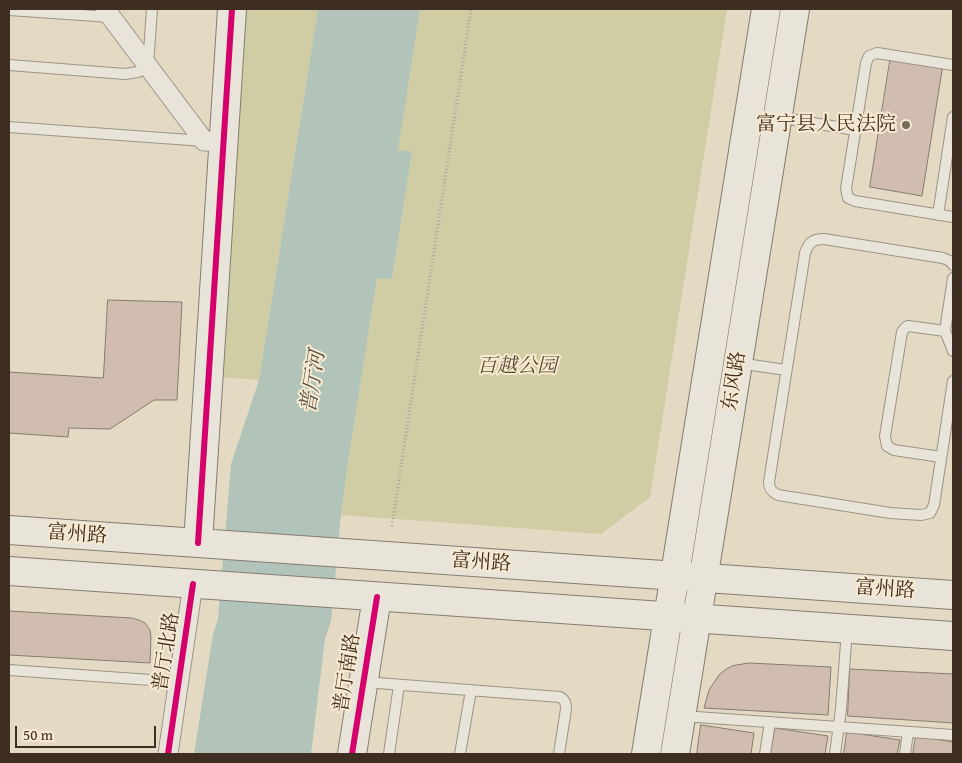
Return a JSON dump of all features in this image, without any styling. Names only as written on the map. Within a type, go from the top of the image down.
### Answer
[{"type":"main road","points":[[198,543],[214,141],[232,9]]},
{"type":"main road","name":"东风路","points":[[646,754],[766,9]]},
{"type":"main road","name":"东风路","points":[[675,754],[795,9]]},
{"type":"main road","name":"富州路","points":[[9,530],[953,595]]},
{"type":"main road","name":"富州路","points":[[9,571],[953,636]]},
{"type":"main road","name":"普厅南路","points":[[352,754],[377,597]]},
{"type":"street","points":[[108,13],[148,66],[214,141]]},
{"type":"street","name":"普厅北路","points":[[168,754],[193,584]]},
{"type":"lane","points":[[9,65],[125,74],[138,72],[148,66],[152,9]]},
{"type":"lane","points":[[9,10],[108,13]]},
{"type":"lane","points":[[953,65],[877,53],[869,56],[866,63],[846,189],[848,198],[854,201],[953,217]]},
{"type":"lane","points":[[777,117],[856,130]]},
{"type":"lane","points":[[938,215],[953,117]]},
{"type":"lane","points":[[9,127],[214,141]]},
{"type":"lane","points":[[953,266],[952,262],[943,258],[824,239],[817,239],[807,246],[769,482],[771,491],[774,494],[890,513],[930,513],[934,505],[953,381]]},
{"type":"lane","points":[[953,278],[945,331],[953,351]]},
{"type":"lane","points":[[942,457],[894,450],[887,446],[885,436],[904,328],[908,326],[945,331]]},
{"type":"lane","points":[[738,363],[786,370]]},
{"type":"lane","points":[[835,754],[843,690],[847,629]]},
{"type":"lane","points":[[9,670],[179,682]]},
{"type":"lane","points":[[363,682],[560,697],[564,700],[566,709],[559,754]]},
{"type":"lane","points":[[388,754],[399,685]]},
{"type":"lane","points":[[460,754],[471,690]]},
{"type":"lane","points":[[681,716],[953,735]]},
{"type":"lane","points":[[765,754],[770,722]]},
{"type":"lane","points":[[905,754],[908,732]]},
{"type":"path","points":[[392,526],[471,9]]},
{"type":"green space","points":[[243,9],[318,9],[259,380],[217,377]]},
{"type":"green space","name":"百越公园","points":[[420,9],[727,9],[650,497],[601,534],[341,515],[377,277],[392,279],[412,153],[397,150]]},
{"type":"water","name":"普厅河","points":[[318,9],[420,9],[398,150],[412,152],[392,279],[377,278],[347,469],[331,621],[325,639],[311,754],[194,754],[213,634],[218,619],[231,464],[259,380]]},
{"type":"building","name":"富宁县人民法院","points":[[891,55],[943,64],[922,196],[870,187]]},
{"type":"building","points":[[108,300],[182,302],[177,400],[154,400],[110,429],[69,428],[68,437],[9,433],[9,372],[103,378]]},
{"type":"building","points":[[9,611],[132,618],[139,620],[145,623],[150,630],[150,663],[9,655]]},
{"type":"building","points":[[749,663],[831,667],[828,715],[704,708],[709,690],[719,675],[732,666]]},
{"type":"building","points":[[850,669],[953,674],[953,723],[848,716]]},
{"type":"building","points":[[701,725],[754,733],[751,754],[697,754]]},
{"type":"building","points":[[775,728],[828,736],[825,754],[771,754]]},
{"type":"building","points":[[847,732],[900,740],[897,754],[844,754]]},
{"type":"building","points":[[916,736],[953,742],[953,754],[913,754]]},
{"type":"cycle path","points":[[198,543],[232,9]]},
{"type":"cycle path","points":[[168,754],[193,584]]},
{"type":"cycle path","points":[[352,754],[377,597]]},
{"type":"place","name":"富宁县人民法院","points":[[906,125]]}]
